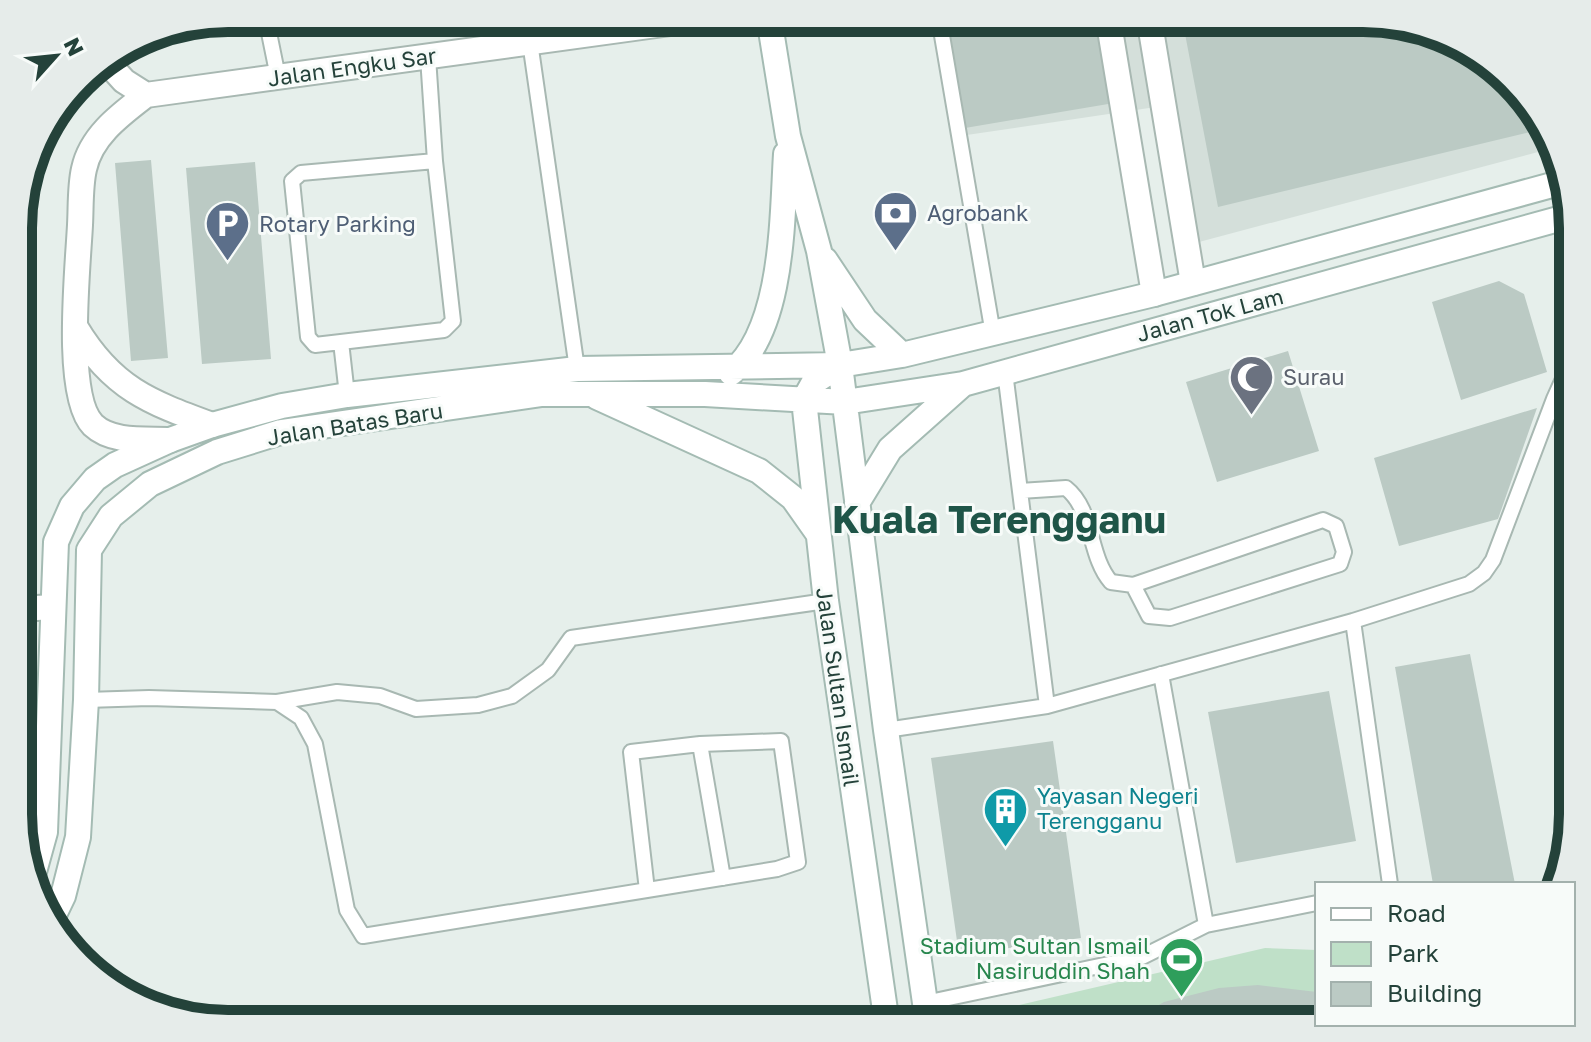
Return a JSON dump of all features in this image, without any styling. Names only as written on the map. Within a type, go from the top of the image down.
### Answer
[{"type":"main road","name":"Jalan Engku Sar","points":[[146,95],[530,42],[547,32]]},
{"type":"main road","name":"Jalan Sultan Ismail","points":[[771,32],[788,136],[819,251],[840,365],[886,730],[927,1010]]},
{"type":"main road","points":[[1110,32],[1154,294]]},
{"type":"main road","points":[[1151,32],[1193,283]]},
{"type":"main road","points":[[114,69],[124,81],[146,95],[119,115],[97,140],[84,169],[75,326],[78,382],[83,408],[91,423],[106,434],[170,440]]},
{"type":"main road","points":[[705,394],[739,367],[756,342],[769,306],[779,248],[788,136]]},
{"type":"main road","name":"Jalan Tok Lam","points":[[840,365],[902,355],[1154,294],[1554,184]]},
{"type":"main road","name":"Jalan Tok Lam","points":[[845,402],[963,384],[1559,219]]},
{"type":"main road","points":[[819,251],[865,320],[902,355]]},
{"type":"main road","points":[[75,326],[94,358],[120,381],[158,405],[212,425]]},
{"type":"main road","points":[[804,400],[814,382],[840,365]]},
{"type":"main road","name":"Jalan Batas Baru","points":[[38,859],[45,832],[56,542],[72,506],[95,479],[115,465],[212,425],[282,406],[347,395],[577,369],[840,365]]},
{"type":"main road","points":[[857,503],[890,449],[963,384]]},
{"type":"main road","name":"Jalan Batas Baru","points":[[57,909],[78,837],[86,700],[89,550],[111,516],[150,484],[217,452],[281,432],[542,394],[705,394],[845,402]]},
{"type":"main road","points":[[590,394],[759,471],[793,498],[818,534]]},
{"type":"main road","name":"Jalan Sultan Ismail","points":[[804,400],[826,601],[885,1010]]},
{"type":"main road","points":[[32,608],[53,607]]},
{"type":"lane","points":[[269,32],[278,77]]},
{"type":"lane","points":[[941,32],[993,334]]},
{"type":"lane","points":[[530,42],[577,369]]},
{"type":"lane","points":[[428,57],[435,161],[453,321],[444,330],[315,345],[308,337],[292,181],[301,173],[435,161]]},
{"type":"lane","points":[[341,342],[347,395]]},
{"type":"lane","points":[[1005,372],[1047,706]]},
{"type":"lane","points":[[886,730],[1047,706],[1353,621],[1469,584],[1484,573],[1493,560],[1559,388]]},
{"type":"lane","points":[[1554,399],[1559,412]]},
{"type":"lane","points":[[1020,491],[1066,488],[1077,497],[1102,571],[1111,582],[1133,585],[1323,520],[1336,526],[1344,552],[1340,564],[1170,618],[1149,616],[1133,585]]},
{"type":"lane","points":[[86,700],[149,698],[277,702],[337,692],[380,696],[416,709],[478,705],[512,696],[548,670],[571,638],[826,601]]},
{"type":"lane","points":[[1353,621],[1390,882]]},
{"type":"lane","points":[[1161,674],[1206,925]]},
{"type":"lane","points":[[277,702],[301,718],[315,744],[347,910],[363,936],[777,869],[798,862],[781,741],[700,744],[631,752],[647,890]]},
{"type":"lane","points":[[700,744],[723,878]]},
{"type":"lane","points":[[939,1010],[1142,957],[1206,925],[1315,903]]},
{"type":"shaded area","points":[[937,32],[1363,32],[1426,42],[1472,65],[1502,89],[1519,109],[1543,151],[1199,242],[1176,104],[953,137]]},
{"type":"green space","name":"Stadium Sultan Ismail Nasiruddin Shah","points":[[1265,948],[1315,950],[1315,1010],[998,1010]]},
{"type":"building","points":[[948,32],[1114,32],[1126,101],[965,128]]},
{"type":"building","points":[[1185,32],[1363,32],[1426,42],[1472,65],[1502,89],[1534,131],[1218,207]]},
{"type":"building","points":[[151,160],[168,358],[131,361],[115,163]]},
{"type":"building","name":"Rotary Parking","points":[[255,162],[271,359],[202,364],[186,168]]},
{"type":"building","points":[[1499,281],[1524,294],[1547,372],[1461,400],[1432,302]]},
{"type":"building","name":"Surau","points":[[1288,351],[1319,451],[1217,482],[1186,382]]},
{"type":"building","points":[[1537,408],[1498,519],[1399,546],[1374,458]]},
{"type":"building","points":[[1470,654],[1515,882],[1433,882],[1395,667]]},
{"type":"building","points":[[1329,691],[1356,841],[1236,863],[1208,712]]},
{"type":"building","name":"Yayasan Negeri Terengganu","points":[[1053,741],[1081,938],[959,955],[931,758]]},
{"type":"building","points":[[1258,985],[1315,992],[1315,1010],[1150,1010],[1164,1002],[1219,988]]},
{"type":"place","name":"Agrobank","points":[[896,252]]},
{"type":"place","name":"Rotary Parking","points":[[228,263]]},
{"type":"place","name":"Surau","points":[[1252,416]]},
{"type":"place","name":"Yayasan Negeri Terengganu","points":[[1006,848]]},
{"type":"place","name":"Stadium Sultan Ismail Nasiruddin Shah","points":[[1181,998]]},
{"type":"district","name":"Kuala Terengganu","points":[[999,520]]}]
